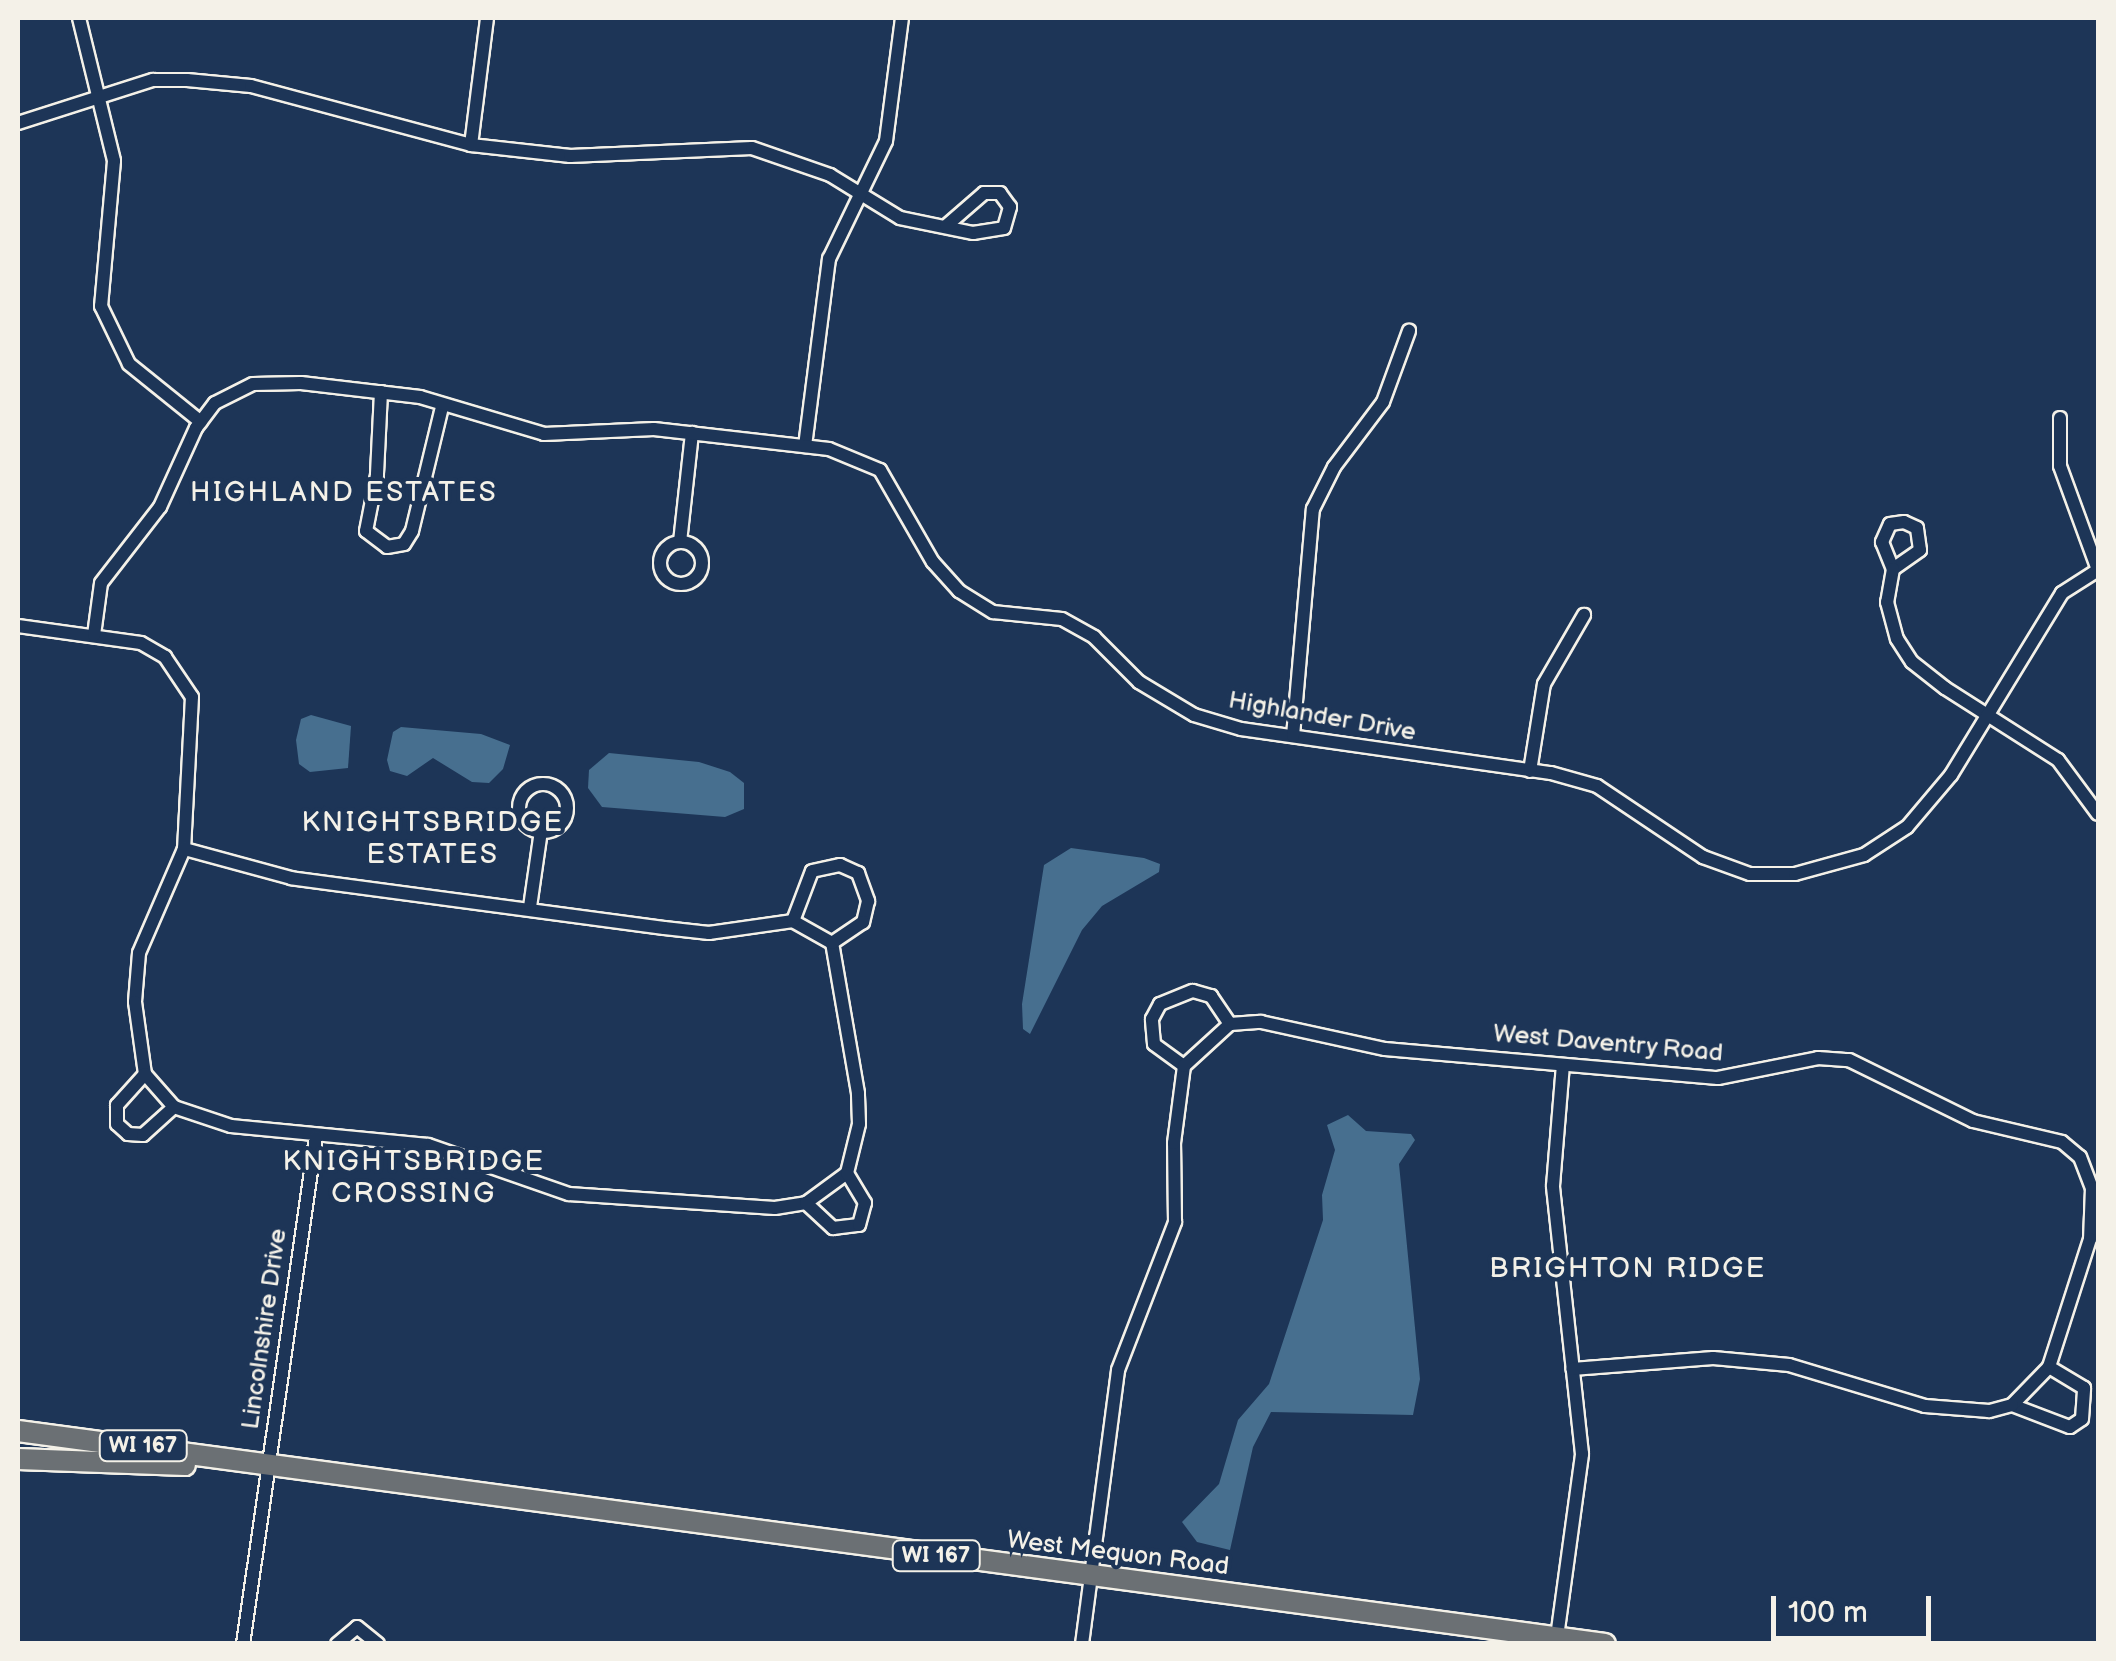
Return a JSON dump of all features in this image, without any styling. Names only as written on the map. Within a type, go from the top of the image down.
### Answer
[{"type":"main road","name":"West Mequon Road","points":[[18,1431],[1605,1644]]},
{"type":"main road","name":"West Mequon Road","points":[[18,1458],[268,1467]]},
{"type":"street","points":[[79,18],[114,161],[101,306],[128,364],[201,422]]},
{"type":"street","points":[[471,145],[488,18]]},
{"type":"street","points":[[806,446],[829,259],[886,141],[902,18]]},
{"type":"street","points":[[18,123],[153,80],[251,86],[471,145],[570,156],[752,148],[816,170],[900,218],[946,226],[998,231],[1010,207],[1000,193],[984,193],[946,226]]},
{"type":"street","points":[[1292,736],[1313,509],[1334,467],[1382,402],[1409,330]]},
{"type":"street","name":"Highlander Drive","points":[[94,635],[101,583],[160,507],[201,422],[215,403],[253,384],[381,392],[544,434],[692,433],[806,446],[880,470],[933,562],[959,591],[994,612],[1062,619],[1094,637],[1139,682],[1194,715],[1292,736],[1530,771],[1597,786],[1704,857],[1750,874],[1795,874],[1864,855],[1907,827],[1951,776],[2062,593],[2098,570]]},
{"type":"street","points":[[381,392],[378,475],[366,531],[387,547],[404,544],[412,532],[442,407]]},
{"type":"street","points":[[2060,418],[2060,466],[2098,570]]},
{"type":"street","points":[[680,542],[692,433]]},
{"type":"street","points":[[1893,569],[1886,602],[1897,639],[1912,662],[2058,760],[2098,814]]},
{"type":"street","points":[[1530,771],[1544,684],[1584,615]]},
{"type":"street","points":[[18,626],[141,643],[165,656],[192,697],[184,848],[138,953],[137,1038],[145,1074],[174,1107],[231,1126],[428,1145],[524,1184],[569,1194],[655,1195],[775,1208],[806,1204],[846,1172],[859,1124],[853,1048],[832,943],[793,921],[709,933],[291,878],[184,848]]},
{"type":"street","points":[[530,907],[540,831]]},
{"type":"street","points":[[793,921],[812,872],[840,865],[858,873],[868,901],[863,922],[832,943]]},
{"type":"street","points":[[1082,1644],[1087,1576],[1118,1370],[1175,1222],[1174,1143],[1184,1066],[1203,1043],[1230,1024],[1211,996],[1193,990],[1160,1004],[1152,1019],[1154,1044],[1184,1066]]},
{"type":"street","name":"West Daventry Road","points":[[1230,1024],[1260,1022],[1385,1050],[1718,1078],[1818,1058],[1849,1060],[1973,1121],[2062,1142],[2080,1157],[2095,1187]]},
{"type":"street","points":[[1556,1637],[1580,1489],[1554,1186],[1562,1066]]},
{"type":"street","points":[[145,1074],[117,1105],[117,1124],[128,1134],[143,1135],[174,1107]]},
{"type":"street","name":"Lincolnshire Drive","points":[[243,1644],[316,1137]]},
{"type":"street","points":[[806,1204],[833,1228],[859,1225],[864,1203],[846,1172]]},
{"type":"street","points":[[1572,1369],[1713,1358],[1789,1365],[1925,1406],[1988,1411],[2012,1405],[2049,1367],[2090,1239],[2095,1187]]},
{"type":"street","points":[[2012,1405],[2070,1427],[2082,1418],[2084,1388],[2049,1367]]},
{"type":"street","points":[[337,1644],[356,1628],[378,1644]]},
{"type":"water","points":[[311,715],[351,726],[348,768],[310,772],[299,764],[296,740],[301,719]]},
{"type":"water","points":[[401,727],[481,734],[510,745],[503,769],[489,783],[472,782],[433,758],[407,776],[390,771],[387,760],[393,732]]},
{"type":"water","points":[[609,753],[699,762],[730,772],[744,783],[744,809],[725,817],[602,807],[588,788],[589,770]]},
{"type":"water","points":[[1071,848],[1144,858],[1160,864],[1159,872],[1102,906],[1082,930],[1030,1034],[1023,1029],[1022,1004],[1044,865]]},
{"type":"water","points":[[1348,1115],[1366,1131],[1411,1134],[1415,1140],[1399,1164],[1420,1379],[1413,1415],[1271,1412],[1253,1447],[1230,1550],[1197,1542],[1182,1522],[1219,1484],[1238,1420],[1269,1384],[1323,1220],[1322,1195],[1335,1150],[1327,1125]]},
{"type":"district","name":"HIGHLAND ESTATES","points":[[344,493]]},
{"type":"district","name":"KNIGHTSBRIDGE ESTATES","points":[[433,839]]},
{"type":"district","name":"KNIGHTSBRIDGE CROSSING","points":[[414,1178]]},
{"type":"district","name":"BRIGHTON RIDGE","points":[[1628,1269]]}]
